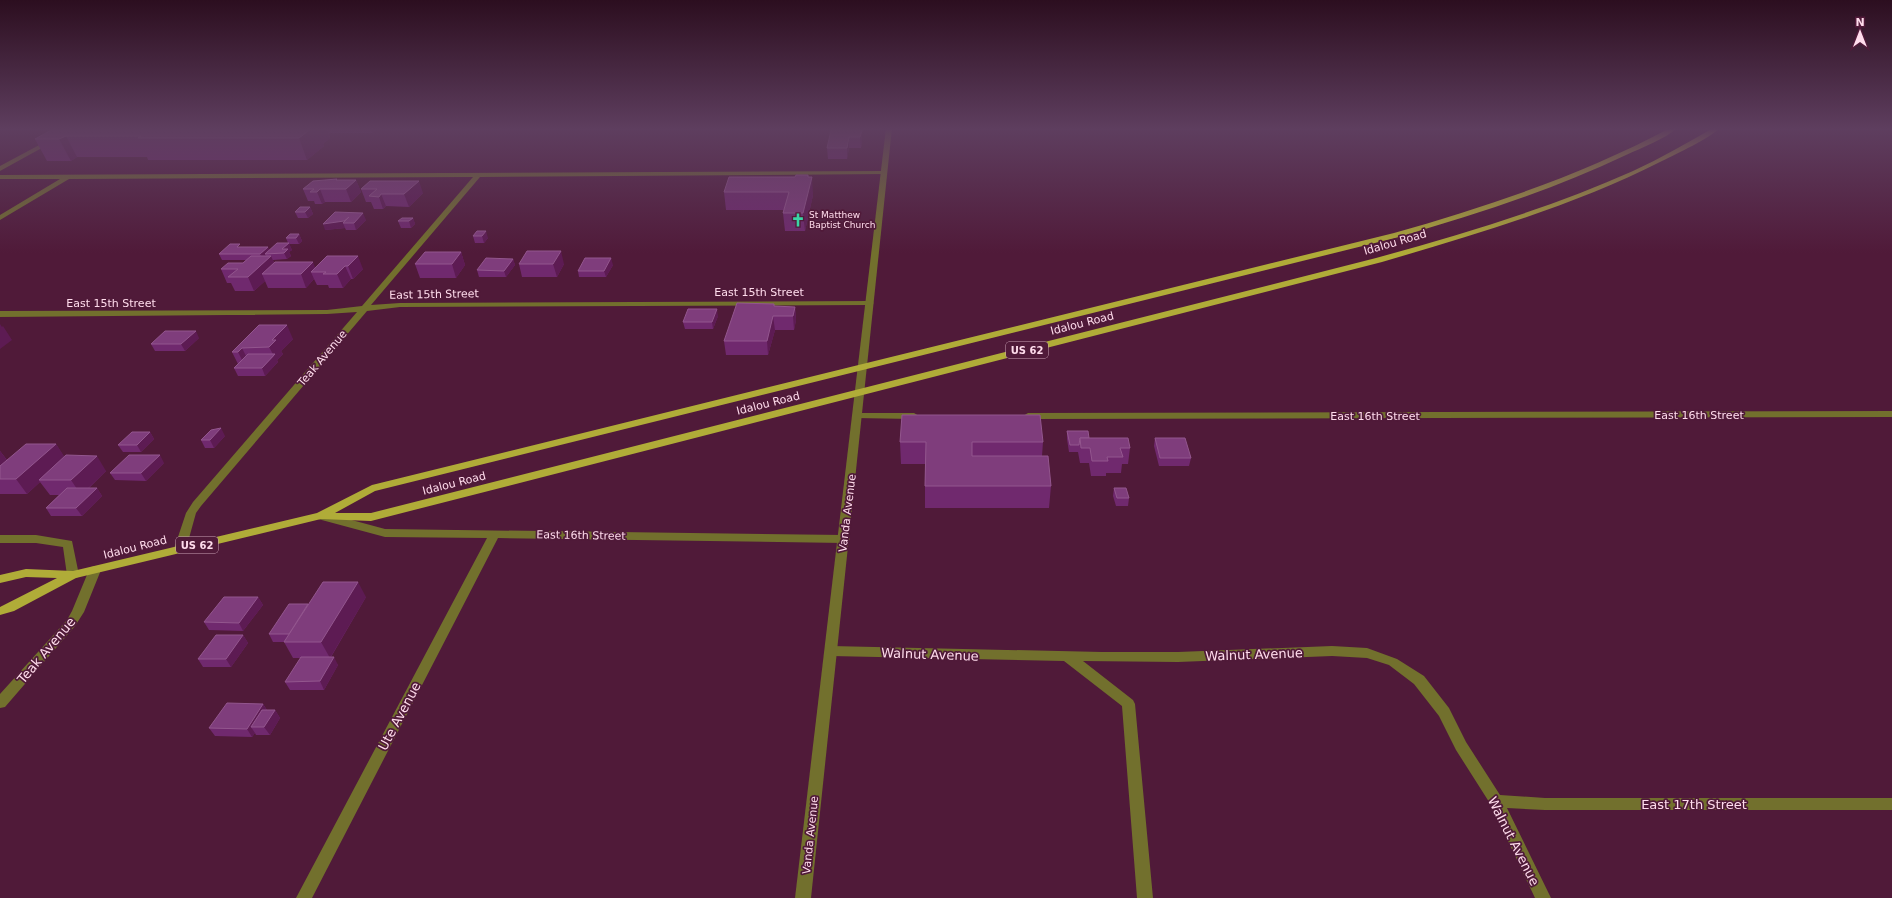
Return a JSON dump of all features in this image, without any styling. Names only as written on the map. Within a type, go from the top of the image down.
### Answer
[{"type":"main road","name":"Idalou Road","points":[[0,611],[10,608],[73,575],[320,516],[372,488],[1336,250],[1446,221],[1510,199],[1585,170]]},
{"type":"main road","name":"Idalou Road","points":[[320,516],[371,517],[1364,264],[1540,212],[1639,170]]},
{"type":"main road","name":"Idalou Road","points":[[0,579],[26,573],[73,575]]},
{"type":"street","name":"Vanda Avenue","points":[[804,898],[864,367],[884,170]]},
{"type":"street","points":[[0,177],[884,173]]},
{"type":"street","name":"Teak Avenue","points":[[180,550],[191,514],[197,504],[478,175]]},
{"type":"street","points":[[0,218],[67,177]]},
{"type":"street","name":"East 15th Street","points":[[0,314],[327,312],[400,305],[870,303]]},
{"type":"street","name":"East 16th Street","points":[[1019,416],[1891,415]]},
{"type":"street","points":[[858,416],[927,416]]},
{"type":"street","name":"East 16th Street","points":[[320,516],[385,533],[844,539]]},
{"type":"street","name":"Ute Avenue","points":[[304,898],[495,534]]},
{"type":"street","points":[[0,539],[36,539],[68,544],[73,575]]},
{"type":"street","name":"Teak Avenue","points":[[0,703],[71,623],[78,612],[95,570]]},
{"type":"street","name":"Walnut Avenue","points":[[831,651],[1068,657],[1178,657],[1332,651],[1367,653],[1393,662],[1419,680],[1444,712],[1461,746],[1496,801],[1543,898]]},
{"type":"street","points":[[1068,657],[1128,704],[1145,898]]},
{"type":"street","name":"East 17th Street","points":[[1496,801],[1545,804],[1892,804]]},
{"type":"building","points":[[796,175],[808,175],[808,177],[812,177],[803,213],[783,213],[789,192],[724,192],[729,177],[795,177]]},
{"type":"building","points":[[337,179],[336,180],[356,180],[346,189],[320,189],[317,192],[310,192],[314,189],[303,189],[313,181]]},
{"type":"building","points":[[370,181],[419,181],[404,194],[381,194],[379,197],[369,196],[377,189],[361,189]]},
{"type":"building","points":[[300,207],[310,207],[305,212],[295,212]]},
{"type":"building","points":[[335,212],[363,213],[354,223],[343,223],[349,217],[344,221],[323,224]]},
{"type":"building","points":[[402,218],[413,218],[409,221],[398,221]]},
{"type":"building","points":[[477,231],[486,231],[482,236],[473,236]]},
{"type":"building","points":[[290,234],[299,234],[296,238],[286,238]]},
{"type":"building","points":[[277,243],[289,243],[282,249],[288,249],[284,253],[265,254]]},
{"type":"building","points":[[230,244],[240,244],[237,247],[268,247],[260,254],[219,254]]},
{"type":"building","points":[[527,251],[561,251],[553,264],[519,264]]},
{"type":"building","points":[[425,252],[461,252],[452,264],[415,264]]},
{"type":"building","points":[[251,256],[271,256],[248,277],[228,277],[238,269],[221,269],[228,263],[243,263]]},
{"type":"building","points":[[327,256],[358,256],[337,274],[311,272]]},
{"type":"building","points":[[486,258],[513,259],[504,271],[477,270]]},
{"type":"building","points":[[585,258],[611,258],[604,271],[578,271]]},
{"type":"building","points":[[275,262],[313,262],[301,274],[262,274]]},
{"type":"building","points":[[737,303],[774,304],[774,306],[795,307],[793,316],[773,316],[767,341],[724,341]]},
{"type":"building","points":[[688,309],[717,309],[712,322],[683,322]]},
{"type":"building","points":[[259,325],[287,325],[272,340],[276,340],[269,347],[242,348],[238,352],[232,352]]},
{"type":"building","points":[[165,331],[196,331],[181,344],[151,344]]},
{"type":"building","points":[[248,354],[275,354],[262,368],[234,368]]},
{"type":"building","points":[[902,415],[1040,415],[1043,442],[972,442],[972,456],[1048,456],[1051,486],[925,486],[926,442],[900,442]]},
{"type":"building","points":[[221,428],[210,440],[201,440],[211,430]]},
{"type":"building","points":[[1067,431],[1088,431],[1089,438],[1080,438],[1079,445],[1070,445]]},
{"type":"building","points":[[132,432],[150,432],[137,445],[118,445]]},
{"type":"building","points":[[1080,438],[1128,438],[1130,448],[1120,448],[1123,457],[1107,457],[1108,461],[1092,461],[1090,448],[1081,448]]},
{"type":"building","points":[[1155,438],[1185,438],[1191,458],[1160,458]]},
{"type":"building","points":[[26,444],[56,444],[16,479],[0,479],[0,466]]},
{"type":"building","points":[[66,455],[97,456],[71,480],[39,480]]},
{"type":"building","points":[[129,455],[160,455],[141,473],[110,473]]},
{"type":"building","points":[[67,488],[97,488],[76,508],[46,508]]},
{"type":"building","points":[[1114,488],[1126,488],[1129,498],[1117,498]]},
{"type":"building","points":[[323,582],[358,582],[321,642],[284,642]]},
{"type":"building","points":[[224,597],[258,597],[239,623],[204,622]]},
{"type":"building","points":[[289,604],[308,604],[289,634],[269,634]]},
{"type":"building","points":[[216,635],[243,635],[226,659],[198,659]]},
{"type":"building","points":[[301,657],[334,657],[320,681],[285,682]]},
{"type":"building","points":[[227,703],[263,704],[247,729],[209,728]]},
{"type":"building","points":[[262,710],[275,710],[264,727],[251,727]]},
{"type":"place","name":"St Matthew Baptist Church","points":[[798,220]]}]
